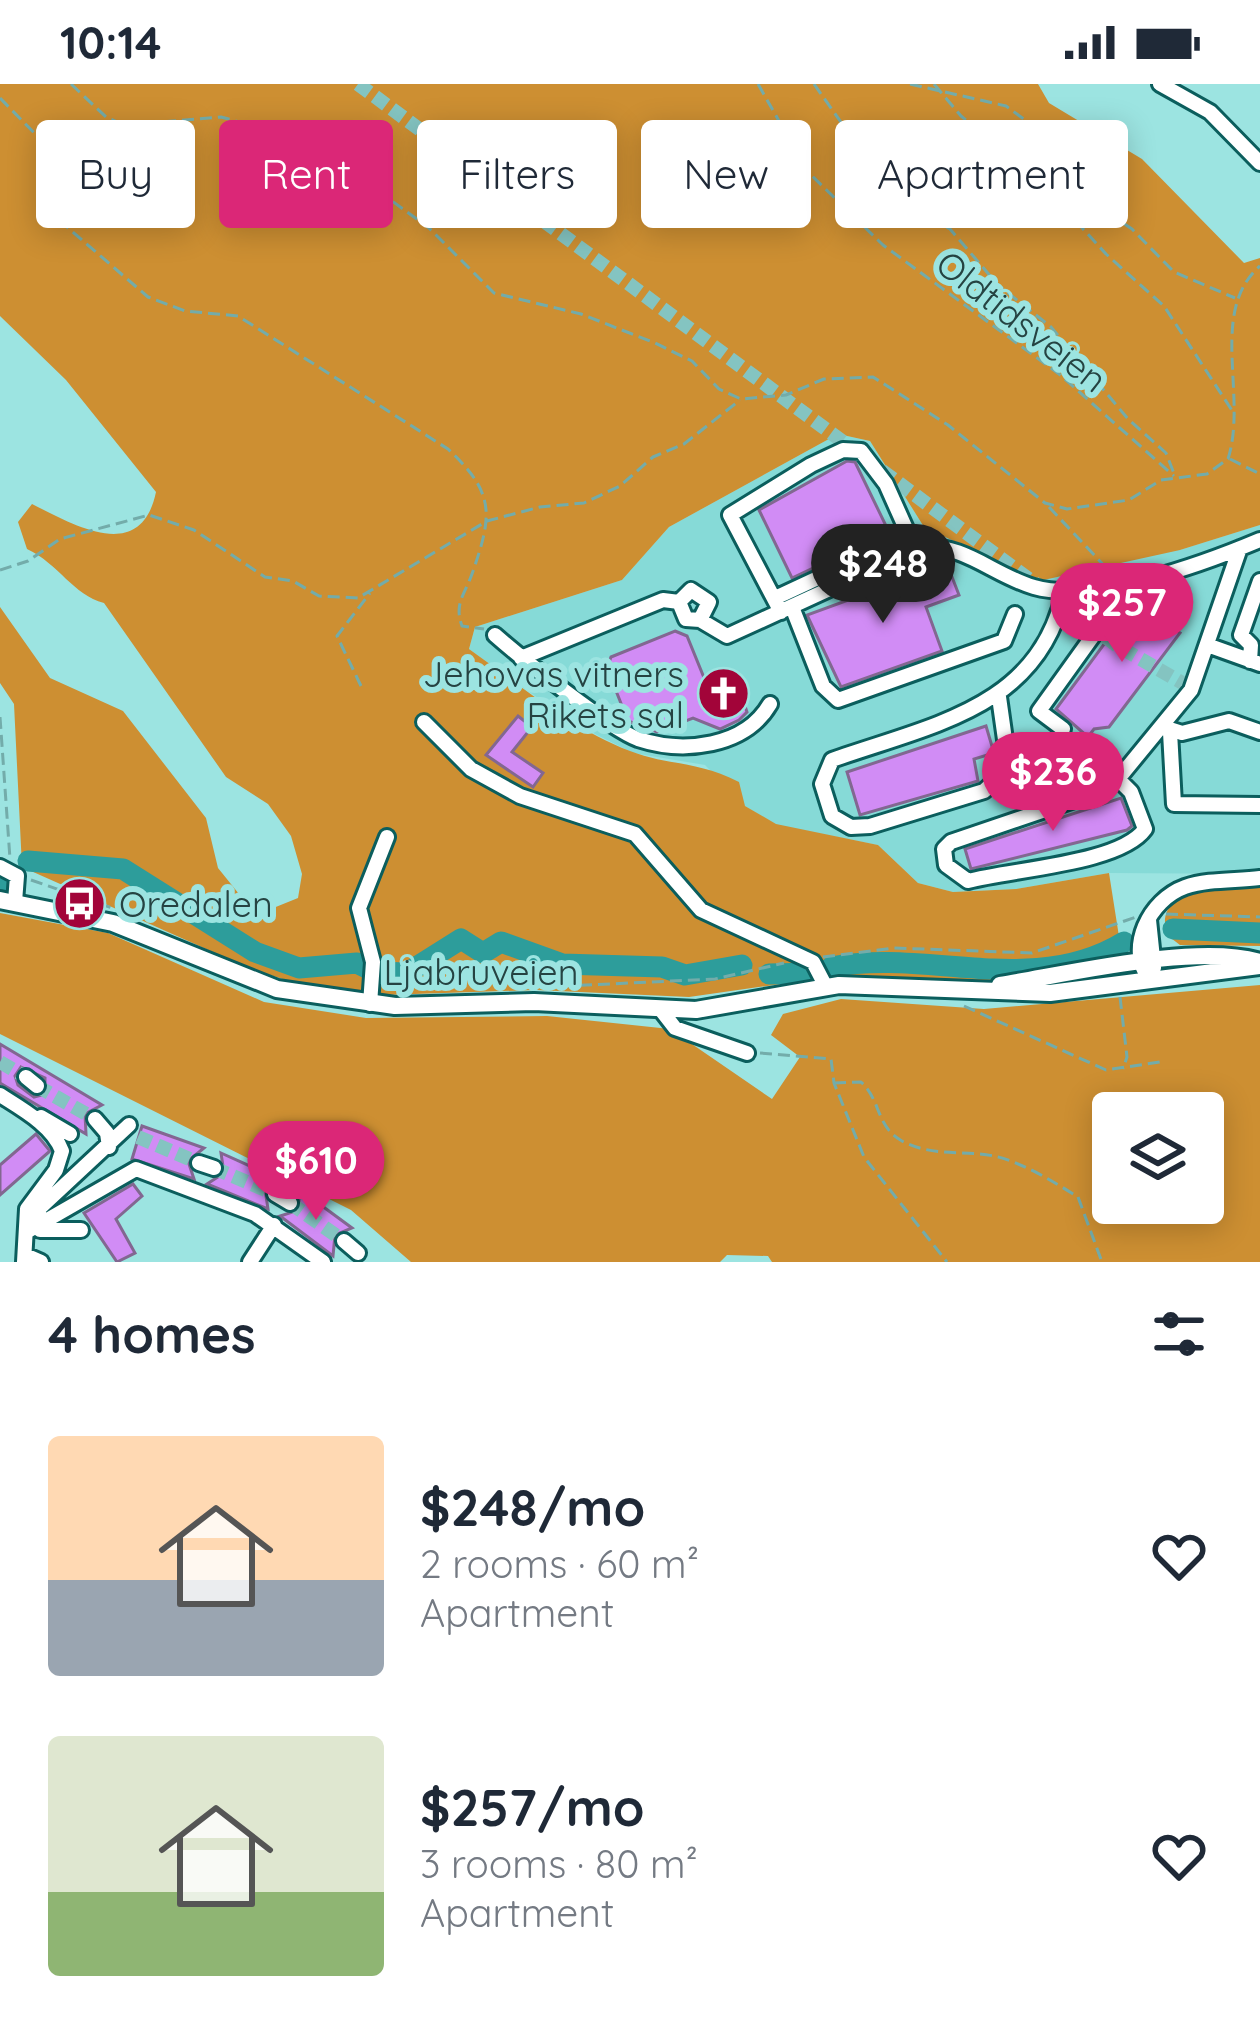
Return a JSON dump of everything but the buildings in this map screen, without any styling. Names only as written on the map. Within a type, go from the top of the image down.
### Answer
[{"type":"main road","name":"Ljabruveien","points":[[7,901],[113,923],[278,988],[370,1004],[534,1002],[661,1010],[725,1006],[826,987],[1029,994],[1121,984],[1148,969]]},
{"type":"main road","name":"Ljabruveien","points":[[975,989],[1148,969],[1260,964]]},
{"type":"street","points":[[1160,84],[1199,103],[1260,163]]},
{"type":"street","points":[[913,542],[886,484],[861,451],[832,454],[730,515],[823,686],[838,700],[1004,641],[1015,614]]},
{"type":"street","points":[[679,602],[683,616],[700,620],[727,637],[913,542],[955,549],[1019,582],[1064,592],[1128,582],[1260,540]]},
{"type":"street","points":[[1118,779],[1145,820],[1145,829],[1134,841],[1077,860],[968,881],[946,865],[944,849],[963,836],[1080,798],[1118,779],[1167,729],[1210,646],[1240,548]]},
{"type":"street","points":[[1255,663],[1251,646],[1241,634],[1260,581]]},
{"type":"street","points":[[1063,729],[1039,713],[1128,582]]},
{"type":"street","points":[[679,602],[691,590],[702,592],[709,610],[700,620]]},
{"type":"street","points":[[998,697],[1009,768],[993,786],[910,816],[851,827],[832,816],[825,800],[824,770],[832,760],[998,697],[1028,670],[1059,615],[1064,592]]},
{"type":"street","points":[[521,658],[663,600],[679,602]]},
{"type":"street","points":[[495,635],[521,658],[644,740],[730,740],[758,722],[770,704]]},
{"type":"street","points":[[1210,646],[1255,663]]},
{"type":"street","points":[[1028,670],[1053,686]]},
{"type":"street","points":[[1167,729],[1215,721],[1260,732]]},
{"type":"street","points":[[424,722],[472,769],[520,796],[634,834],[701,910],[808,959],[817,965],[826,987]]},
{"type":"street","points":[[1167,729],[1174,804],[1260,806]]},
{"type":"street","points":[[1009,751],[1068,758]]},
{"type":"street","points":[[370,1004],[374,962],[359,908],[386,837]]},
{"type":"street","points":[[7,901],[8,872]]},
{"type":"street","points":[[1148,969],[1150,917],[1159,904],[1182,888],[1260,878]]},
{"type":"street","points":[[661,1010],[675,1028],[747,1053]]},
{"type":"street","points":[[0,1095],[70,1134]]},
{"type":"street","points":[[25,1110],[55,1137],[62,1151],[56,1170],[29,1202],[25,1258],[41,1262]]},
{"type":"street","points":[[94,1119],[107,1133],[109,1147]]},
{"type":"street","points":[[28,1231],[40,1207],[131,1131]]},
{"type":"street","points":[[28,1231],[48,1224],[130,1169],[274,1225],[323,1262]]},
{"type":"street","points":[[275,1194],[290,1202]]},
{"type":"street","points":[[250,1262],[274,1225]]},
{"type":"street","points":[[28,1231],[81,1230]]},
{"type":"street","points":[[344,1241],[358,1253]]},
{"type":"path","points":[[71,84],[106,117],[124,124],[221,117],[310,142],[429,228],[494,293],[581,314],[655,343],[692,362],[719,389],[741,399],[786,395],[824,379],[873,377],[948,425],[1046,503],[1128,582]]},
{"type":"path","name":"Oldtidsveien","points":[[758,84],[808,172],[883,245],[1059,374],[1175,478]]},
{"type":"path","points":[[814,84],[874,169],[919,213],[950,229],[998,285],[1051,327],[1128,418],[1166,453],[1175,478]]},
{"type":"path","points":[[910,84],[1006,106],[1025,120]]},
{"type":"path","points":[[934,84],[971,120]]},
{"type":"path","points":[[0,98],[45,144],[53,215],[116,272],[148,297],[185,311],[238,316],[448,449],[487,494],[487,521],[456,607],[462,626],[495,635]]},
{"type":"path","points":[[1128,226],[1174,272],[1236,298]]},
{"type":"path","points":[[1084,228],[1172,316],[1236,417]]},
{"type":"path","points":[[1046,503],[1067,509],[1120,502],[1175,478],[1207,474],[1228,459],[1236,417],[1230,321],[1236,298],[1258,265]]},
{"type":"path","points":[[0,570],[28,562],[60,539],[149,515],[194,530],[265,577],[293,581],[319,596],[358,598],[487,521],[584,503],[620,486],[653,457],[683,444],[741,399]]},
{"type":"path","points":[[1228,459],[1260,474]]},
{"type":"path","points":[[362,686],[337,636],[371,591]]},
{"type":"path","points":[[0,717],[10,807],[8,872],[151,924]]},
{"type":"path","points":[[534,988],[716,980],[808,959],[894,948],[1032,953],[1150,917],[1260,917]]},
{"type":"path","points":[[1121,984],[1123,1069]]},
{"type":"path","points":[[954,989],[958,1001],[977,1014],[1106,1070],[1160,1062]]},
{"type":"path","points":[[747,1053],[819,1054],[831,1059],[834,1083],[865,1157],[947,1262]]},
{"type":"path","points":[[834,1083],[861,1082],[876,1095],[881,1121],[898,1139],[927,1150],[996,1156],[1078,1197],[1102,1262]]},
{"type":"shaded area","points":[[0,84],[1038,84],[1049,103],[1077,120],[835,120],[835,228],[1128,228],[1128,151],[1142,159],[1244,263],[1260,258],[1260,525],[1180,550],[1039,581],[924,527],[870,441],[838,434],[669,527],[622,580],[475,627],[469,649],[546,705],[608,741],[739,782],[745,806],[776,824],[878,845],[918,883],[953,892],[1016,889],[1109,873],[1123,962],[982,984],[830,977],[689,997],[536,990],[385,995],[318,990],[251,969],[22,867],[14,704],[0,683],[0,607],[50,678],[123,711],[206,818],[218,868],[256,915],[298,898],[302,874],[291,836],[268,804],[226,777],[104,603],[83,593],[27,549],[18,522],[32,504],[87,529],[122,533],[148,514],[156,492],[66,380],[0,316]]},
{"type":"shaded area","points":[[838,434],[870,441],[924,527],[1180,550],[1260,525],[1260,874],[1109,873],[1016,889],[953,892],[918,883],[878,845],[776,825],[745,806],[705,765],[633,753],[573,723],[469,649],[475,627],[622,580],[669,527]]},
{"type":"shaded area","points":[[1260,883],[1260,946],[1180,945],[1167,935],[1165,918],[1181,897]]},
{"type":"shaded area","points":[[0,913],[108,933],[264,1002],[366,1018],[547,1016],[670,1029],[772,1099],[800,1057],[771,1035],[783,1014],[841,999],[984,1009],[1260,985],[1260,1262],[772,1262],[768,1256],[727,1255],[720,1262],[411,1262],[351,1210],[0,1034]]},
{"type":"waterway","points":[[28,861],[123,869],[255,952],[299,968],[357,963],[369,969]]},
{"type":"waterway","points":[[1173,929],[1260,933]]},
{"type":"waterway","points":[[378,972],[407,973],[461,939],[483,953],[501,942],[562,964],[662,967],[685,975],[742,965]]},
{"type":"waterway","points":[[831,967],[867,963],[1016,970],[1053,967],[1124,942]]},
{"type":"waterway","points":[[769,974],[815,973]]},
{"type":"tunnel","points":[[358,84],[1037,585]]},
{"type":"tunnel","points":[[1055,599],[1116,645],[1186,685]]},
{"type":"tunnel","points":[[0,1062],[26,1077]]},
{"type":"tunnel","points":[[37,1086],[95,1119]]},
{"type":"tunnel","points":[[138,1137],[199,1163]]},
{"type":"tunnel","points":[[214,1168],[275,1194]]},
{"type":"tunnel","points":[[290,1203],[344,1241]]},
{"type":"place","name":"Jehovas vitners Rikets sal","points":[[723,694]]},
{"type":"place","name":"Oredalen","points":[[80,903]]}]
